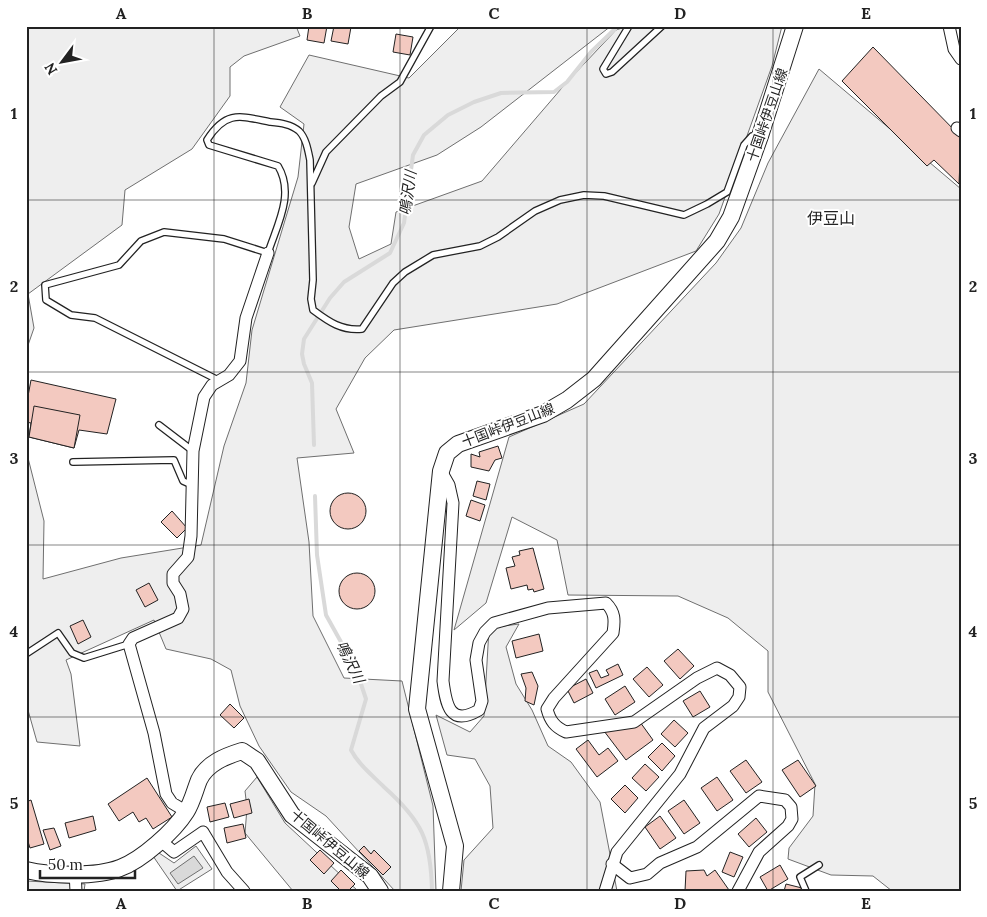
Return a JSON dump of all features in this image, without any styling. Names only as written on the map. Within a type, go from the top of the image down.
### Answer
[{"type":"main road","name":"十国峠伊豆山線","points":[[451,891],[456,846],[417,709],[441,471],[447,453],[458,444],[544,414],[568,400],[594,379],[717,241],[731,217],[760,136],[795,26]]},
{"type":"main road","name":"十国峠伊豆山線","points":[[26,870],[39,873],[104,873],[122,868],[160,841],[187,812],[201,777],[221,758],[242,751],[257,762],[292,815],[370,876],[380,891]]},
{"type":"street","points":[[949,26],[954,49],[961,59]]},
{"type":"street","points":[[187,812],[172,803],[166,794],[154,733],[129,644],[133,638],[178,618],[183,609],[180,594],[173,584],[173,574],[188,557],[191,536],[193,451],[204,397],[212,385],[228,375],[240,361],[246,318],[268,253]]},
{"type":"street","points":[[441,471],[449,485],[453,503],[442,681],[445,702],[452,712],[460,717],[470,715],[479,710],[482,701],[476,660],[479,643],[485,632],[494,623],[548,608],[606,603],[613,610],[615,622],[613,633],[554,698],[547,709],[550,718],[557,728],[566,732],[634,722],[697,678],[717,668],[730,675],[740,687],[739,697],[733,706],[704,728],[680,774],[622,845],[612,864],[605,891]]},
{"type":"street","points":[[612,864],[630,878],[647,874],[660,862],[697,847],[759,796],[786,800],[791,807],[792,819],[788,826],[759,852],[738,891]]},
{"type":"street","points":[[160,841],[174,852],[203,832],[227,872],[244,891]]},
{"type":"street","points":[[75,873],[76,891]]},
{"type":"lane","points":[[311,186],[326,152],[381,96],[400,82],[431,26]]},
{"type":"lane","points":[[628,26],[603,69],[606,74],[612,72],[662,26]]},
{"type":"lane","points":[[220,381],[95,318],[71,315],[46,300],[45,285],[118,265],[141,240],[164,232],[224,239],[268,253],[287,194],[285,178],[278,166],[209,146],[207,140],[213,130],[227,119],[238,115],[288,125],[300,132],[306,143],[311,186],[313,280],[311,299],[314,310],[339,327],[349,330],[362,329],[393,283],[404,272],[433,255],[480,246],[498,237],[535,210],[560,200],[584,195],[604,196],[684,214],[707,204],[727,192],[744,145],[752,136],[760,136]]},
{"type":"lane","points":[[159,425],[193,451]]},
{"type":"lane","points":[[73,462],[174,460],[183,481],[192,485]]},
{"type":"lane","points":[[26,654],[58,633],[72,653],[84,658],[129,644]]},
{"type":"lane","points":[[806,891],[800,877],[819,865]]},
{"type":"shaded area","points":[[26,26],[296,26],[300,36],[244,56],[230,67],[230,96],[192,149],[125,190],[122,225],[28,294],[34,328],[26,351]]},
{"type":"shaded area","points":[[461,26],[611,26],[481,127],[437,155],[356,184],[349,227],[359,259],[391,244],[396,212],[482,181],[567,82],[616,30],[628,26],[782,26],[772,66],[719,214],[696,251],[557,304],[394,330],[365,358],[336,409],[354,453],[297,458],[309,542],[313,616],[344,678],[402,681],[433,806],[436,891],[395,891],[326,816],[291,792],[259,746],[240,706],[231,670],[211,659],[166,649],[154,620],[66,660],[71,674],[80,746],[37,742],[26,703],[26,450],[44,521],[43,579],[121,558],[201,545],[224,446],[246,383],[252,330],[298,177],[304,124],[280,107],[309,55],[409,78]]},
{"type":"shaded area","points":[[819,69],[961,189],[961,891],[892,891],[873,876],[831,875],[788,859],[789,848],[813,816],[815,784],[768,692],[768,651],[728,618],[678,596],[568,595],[557,540],[512,517],[486,603],[454,630],[509,437],[584,404],[716,263],[741,228],[768,163]]},
{"type":"shaded area","points":[[519,624],[506,647],[516,684],[532,710],[548,746],[571,762],[600,802],[617,891],[461,891],[464,860],[493,828],[490,786],[475,759],[447,755],[436,715],[470,732],[484,716],[489,628]]},
{"type":"shaded area","points":[[257,777],[285,823],[358,891],[293,891],[245,833],[247,808],[245,791]]},
{"type":"shaded area","points":[[196,846],[212,869],[177,891],[153,856],[159,853],[174,863]]},
{"type":"shaded area","points":[[194,856],[203,868],[178,884],[170,873]]},
{"type":"shaded area","points":[[26,881],[85,884],[84,891],[26,891]]},
{"type":"building","points":[[309,26],[327,26],[324,43],[307,40]]},
{"type":"building","points":[[334,26],[351,27],[348,44],[331,41]]},
{"type":"building","points":[[396,34],[413,37],[410,55],[393,52]]},
{"type":"building","points":[[873,47],[961,137],[959,184],[934,160],[927,166],[842,81]]},
{"type":"building","points":[[31,380],[116,399],[107,434],[79,430],[74,448],[29,437],[31,423],[26,422],[26,407]]},
{"type":"building","points":[[34,406],[80,415],[74,448],[29,437]]},
{"type":"building","points":[[498,446],[502,458],[495,460],[489,471],[471,467],[471,454],[480,457],[479,452]]},
{"type":"building","points":[[477,481],[490,484],[486,500],[473,496]]},
{"type":"building","points":[[348,493],[355,494],[361,498],[365,504],[365,518],[361,524],[355,528],[348,529],[341,528],[335,524],[331,518],[330,511],[331,504],[335,498],[341,494]]},
{"type":"building","points":[[471,500],[485,505],[480,521],[466,516]]},
{"type":"building","points":[[172,511],[187,528],[177,538],[161,522]]},
{"type":"building","points":[[533,548],[544,589],[534,592],[533,589],[528,590],[527,585],[511,589],[506,568],[515,566],[512,557],[520,555],[519,551]]},
{"type":"building","points":[[357,573],[364,574],[370,578],[374,584],[374,598],[370,604],[364,608],[357,609],[350,608],[344,604],[340,598],[339,591],[340,584],[344,578],[350,574]]},
{"type":"building","points":[[149,583],[158,600],[145,607],[136,590]]},
{"type":"building","points":[[83,620],[91,637],[78,644],[70,626]]},
{"type":"building","points":[[539,634],[543,651],[516,658],[512,641]]},
{"type":"building","points":[[678,649],[694,666],[680,679],[664,661]]},
{"type":"building","points":[[618,664],[623,675],[596,688],[589,673],[597,670],[601,678],[609,675],[606,670]]},
{"type":"building","points":[[647,667],[663,685],[649,697],[633,679]]},
{"type":"building","points":[[532,672],[538,686],[534,705],[525,701],[526,688],[521,674]]},
{"type":"building","points":[[586,679],[593,693],[574,703],[567,689]]},
{"type":"building","points":[[625,686],[635,702],[615,715],[605,699]]},
{"type":"building","points":[[700,691],[710,707],[693,717],[683,701]]},
{"type":"building","points":[[230,704],[244,718],[234,728],[220,715]]},
{"type":"building","points":[[674,720],[688,733],[675,747],[661,734]]},
{"type":"building","points":[[640,722],[653,740],[626,760],[604,731]]},
{"type":"building","points":[[588,740],[599,755],[608,748],[618,761],[597,777],[576,749]]},
{"type":"building","points":[[662,743],[675,756],[662,771],[648,757]]},
{"type":"building","points":[[746,760],[762,782],[746,793],[730,771]]},
{"type":"building","points":[[798,760],[816,786],[800,797],[782,770]]},
{"type":"building","points":[[645,764],[659,777],[646,791],[632,778]]},
{"type":"building","points":[[717,777],[733,800],[717,811],[701,788]]},
{"type":"building","points":[[147,778],[172,817],[153,829],[146,818],[139,822],[133,812],[119,821],[108,804]]},
{"type":"building","points":[[625,785],[638,798],[625,813],[611,799]]},
{"type":"building","points":[[249,799],[252,813],[234,818],[230,804]]},
{"type":"building","points":[[31,800],[44,844],[30,848],[26,835],[26,802]]},
{"type":"building","points":[[684,800],[700,823],[684,834],[668,811]]},
{"type":"building","points":[[225,803],[229,817],[210,822],[207,807]]},
{"type":"building","points":[[93,816],[96,830],[69,838],[65,823]]},
{"type":"building","points":[[660,816],[676,838],[660,849],[645,827]]},
{"type":"building","points":[[756,818],[767,832],[749,847],[738,834]]},
{"type":"building","points":[[243,824],[246,838],[227,843],[224,828]]},
{"type":"building","points":[[54,828],[61,846],[50,850],[43,830]]},
{"type":"building","points":[[364,846],[371,854],[374,850],[391,867],[383,875],[359,851]]},
{"type":"building","points":[[320,850],[334,863],[324,874],[310,860]]},
{"type":"building","points":[[730,852],[743,857],[734,877],[722,872]]},
{"type":"building","points":[[780,865],[788,879],[768,891],[760,877]]},
{"type":"building","points":[[341,870],[355,884],[348,891],[341,891],[331,881]]},
{"type":"building","points":[[704,870],[707,876],[715,870],[729,890],[685,891],[686,871]]},
{"type":"building","points":[[786,884],[802,888],[801,891],[784,891]]},
{"type":"waterway","name":"鳴沢川","points":[[314,445],[312,383],[302,354],[304,339],[330,298],[344,282],[390,253],[404,223],[413,155],[424,135],[448,115],[474,102],[501,93],[554,92],[567,82],[591,52],[618,26]]},
{"type":"waterway","name":"鳴沢川","points":[[315,496],[317,555],[326,615],[356,669],[366,699],[351,750],[362,765],[397,799],[416,821],[422,833],[429,858],[432,891]]},
{"type":"district","name":"伊豆山","points":[[831,218]]}]
